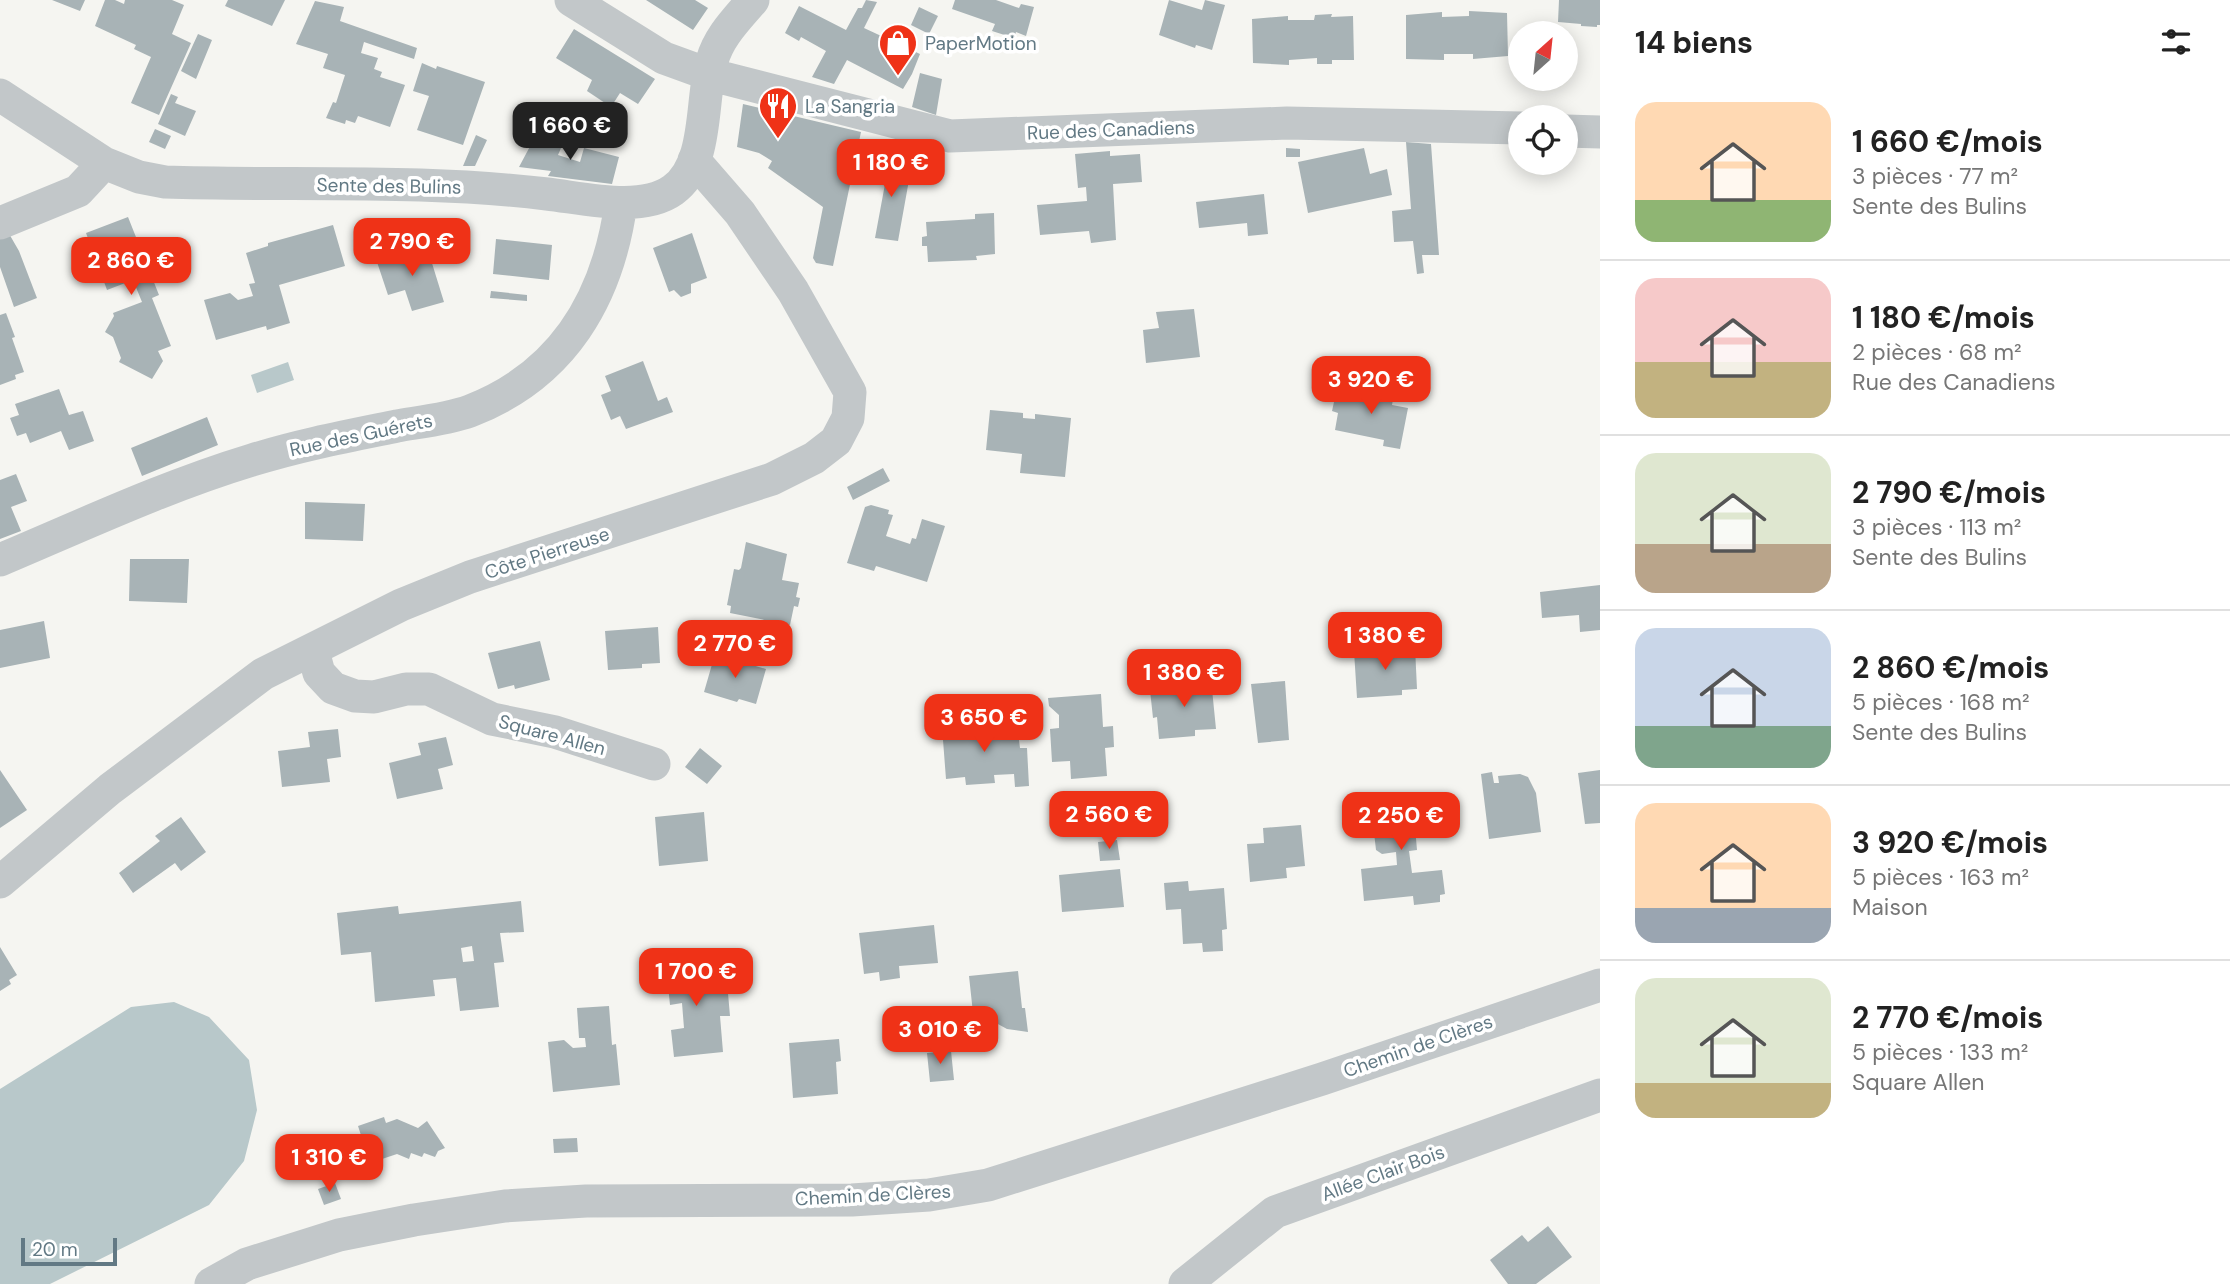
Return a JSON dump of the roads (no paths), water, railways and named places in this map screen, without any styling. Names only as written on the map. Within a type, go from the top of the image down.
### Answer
[{"type":"street","name":"Rue des Canadiens","points":[[570,0],[664,58],[708,74],[950,136],[1287,124],[1508,128]]},
{"type":"street","name":"Sente des Bulins","points":[[0,95],[104,163],[139,177],[164,182],[456,187],[527,191],[621,203],[653,198],[673,190],[694,160],[701,142],[712,58],[725,32],[753,0]]},
{"type":"street","points":[[1578,131],[1600,132]]},
{"type":"street","name":"Côte Pierreuse","points":[[0,882],[110,789],[263,674],[401,605],[470,578],[772,479],[814,458],[836,441],[848,418],[850,392],[793,291],[740,213],[694,160]]},
{"type":"street","points":[[0,223],[78,191],[104,163]]},
{"type":"street","name":"Rue des Guérets","points":[[0,560],[198,478],[252,460],[315,442],[468,412],[507,393],[538,371],[569,338],[589,311],[606,274],[617,237],[621,203]]},
{"type":"street","name":"Square Allen","points":[[313,651],[319,673],[333,688],[355,696],[374,696],[406,689],[429,689],[492,719],[555,732],[654,764]]},
{"type":"street","name":"Chemin de Clères","points":[[211,1284],[247,1264],[340,1235],[505,1206],[586,1200],[852,1200],[929,1195],[988,1185],[1322,1079],[1600,985]]},
{"type":"street","name":"Allée Clair Bois","points":[[1185,1284],[1275,1212],[1600,1095]]},
{"type":"place","name":"PaperMotion","points":[[898,77]]},
{"type":"place","name":"La Sangria","points":[[778,140]]}]
